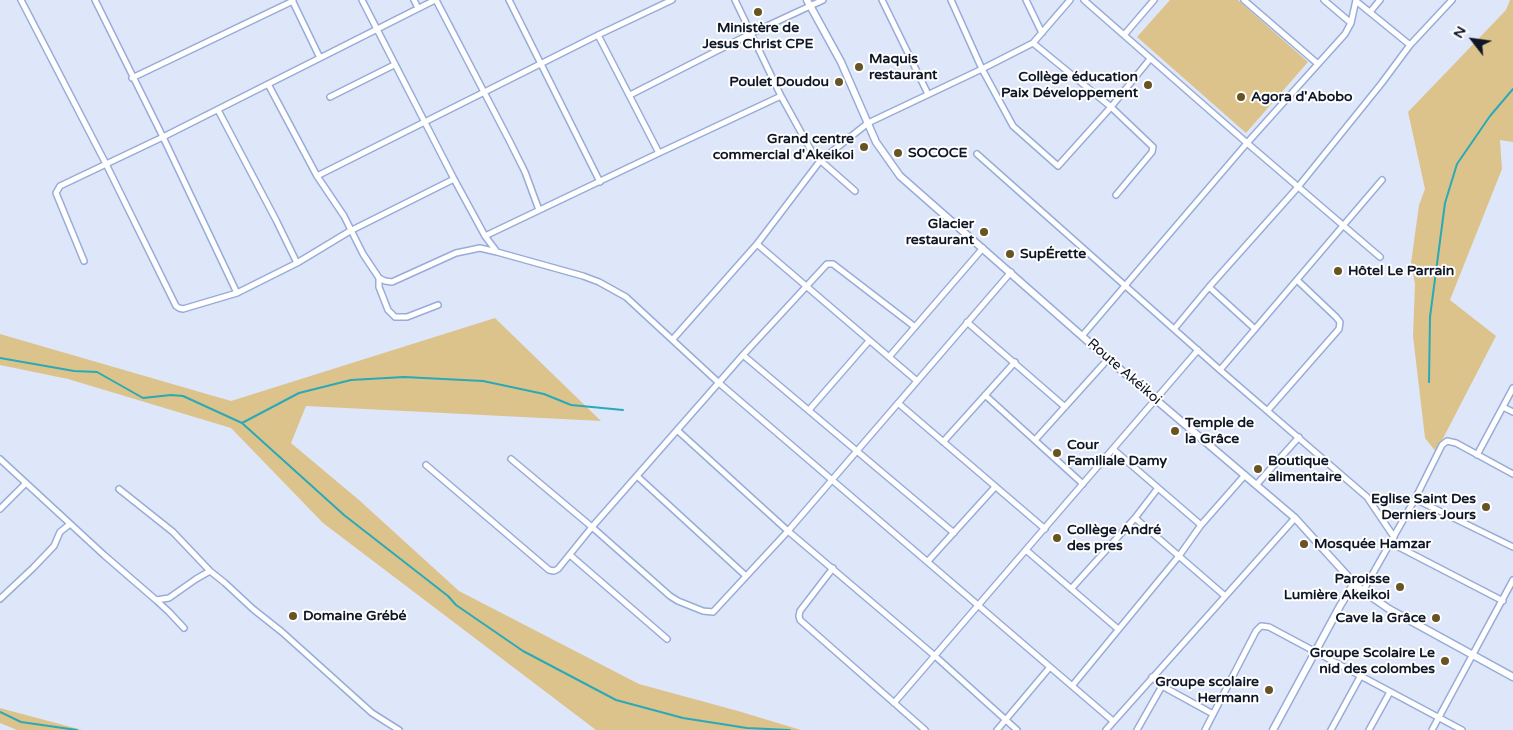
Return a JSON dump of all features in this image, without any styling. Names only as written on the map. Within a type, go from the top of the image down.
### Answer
[{"type":"street","points":[[21,0],[106,164],[176,306],[183,309],[237,293],[297,263],[350,231],[454,179]]},
{"type":"street","points":[[95,0],[132,78],[164,137],[237,293]]},
{"type":"street","points":[[362,0],[454,179],[485,236],[498,252]]},
{"type":"street","points":[[414,0],[418,8]]},
{"type":"street","points":[[84,260],[56,193],[60,186],[164,137],[436,0],[485,91],[525,172],[539,210]]},
{"type":"street","points":[[509,0],[600,182]]},
{"type":"street","points":[[317,176],[540,63],[672,0]]},
{"type":"street","points":[[735,0],[752,32],[781,96],[813,154],[855,191]]},
{"type":"street","points":[[630,96],[809,3],[823,0]]},
{"type":"street","points":[[882,0],[928,94]]},
{"type":"street","points":[[951,0],[982,69],[1013,126],[1058,166],[1111,107],[1150,59]]},
{"type":"street","points":[[1026,0],[1042,33]]},
{"type":"street","points":[[673,339],[757,244],[820,161],[868,123],[1033,43],[1070,0]]},
{"type":"street","points":[[1084,0],[1380,257]]},
{"type":"street","points":[[1124,35],[1154,0]]},
{"type":"street","points":[[1244,0],[1318,64]]},
{"type":"street","points":[[1324,0],[1352,22]]},
{"type":"street","points":[[1082,336],[1247,143],[1345,34],[1352,22],[1356,0]]},
{"type":"street","points":[[1356,0],[1410,45]]},
{"type":"street","points":[[1370,12],[1380,0]]},
{"type":"street","points":[[1175,328],[1298,187],[1382,84],[1410,45],[1452,0]]},
{"type":"street","points":[[132,78],[292,1],[320,58]]},
{"type":"street","name":"Route Akéikoi","points":[[809,3],[841,62],[876,142],[900,176],[1108,359],[1295,518],[1363,591],[1389,609],[1513,678]]},
{"type":"street","points":[[598,35],[659,152]]},
{"type":"street","points":[[1033,43],[1111,107],[1153,149],[1116,195]]},
{"type":"street","points":[[330,97],[394,65]]},
{"type":"street","points":[[268,84],[317,176],[344,216],[350,231],[379,278],[379,287],[388,310],[395,317],[407,317],[438,305]]},
{"type":"street","points":[[485,236],[659,152],[781,96]]},
{"type":"street","points":[[218,110],[297,263]]},
{"type":"street","points":[[977,154],[1220,370],[1367,497],[1393,540],[1503,600]]},
{"type":"street","points":[[1220,370],[1382,180]]},
{"type":"street","points":[[757,244],[917,381]]},
{"type":"street","points":[[379,278],[392,282],[456,253],[480,248],[574,273],[599,282],[626,297],[719,382],[1113,721]]},
{"type":"street","points":[[889,357],[983,248]]},
{"type":"street","points":[[426,465],[549,570],[554,571],[558,569],[636,476],[743,355],[827,264],[833,264],[915,327]]},
{"type":"street","points":[[511,459],[670,596],[703,611],[713,612],[788,531],[1011,272]]},
{"type":"street","points":[[1268,410],[1339,328],[1340,322],[1336,317],[1297,280]]},
{"type":"street","points":[[1209,287],[1255,329]]},
{"type":"street","points":[[967,322],[1065,407]]},
{"type":"street","points":[[809,410],[869,341]]},
{"type":"street","points":[[894,703],[1082,484],[1114,450],[1198,350]]},
{"type":"street","points":[[743,355],[954,533]]},
{"type":"street","points":[[1035,440],[1108,359]]},
{"type":"street","points":[[943,442],[1015,362]]},
{"type":"street","points":[[1478,455],[1513,388]]},
{"type":"street","points":[[985,395],[1082,484]]},
{"type":"street","points":[[898,403],[1045,529]]},
{"type":"street","points":[[1503,407],[1513,412]]},
{"type":"street","points":[[677,430],[788,531],[935,656],[1017,730]]},
{"type":"street","points":[[1257,484],[1299,437]]},
{"type":"street","points":[[1363,591],[1393,540],[1445,442],[1456,443],[1513,474]]},
{"type":"street","points":[[1114,450],[1201,525]]},
{"type":"street","points":[[0,459],[156,600],[184,628]]},
{"type":"street","points":[[1072,686],[1180,556],[1201,525],[1245,475]]},
{"type":"street","points":[[636,476],[746,576]]},
{"type":"street","points":[[0,509],[26,483]]},
{"type":"street","points":[[928,562],[995,487]]},
{"type":"street","points":[[1071,589],[1135,518],[1158,488]]},
{"type":"street","points":[[119,489],[173,532],[210,571],[282,632],[372,713],[399,730]]},
{"type":"street","points":[[1415,498],[1513,547]]},
{"type":"street","points":[[1135,518],[1226,596]]},
{"type":"street","points":[[1106,730],[1295,518]]},
{"type":"street","points":[[0,599],[54,546],[60,532],[70,524]]},
{"type":"street","points":[[1026,550],[1118,629]]},
{"type":"street","points":[[570,555],[667,639]]},
{"type":"street","points":[[833,568],[800,611],[800,620],[925,730]]},
{"type":"street","points":[[156,600],[169,598],[210,571]]},
{"type":"street","points":[[1432,730],[1513,580]]},
{"type":"street","points":[[1274,730],[1354,583]]},
{"type":"street","points":[[1205,730],[1256,631],[1261,626],[1269,627],[1462,730]]},
{"type":"street","points":[[997,730],[1050,667]]},
{"type":"street","points":[[1152,677],[1162,686],[1213,714]]},
{"type":"street","points":[[1331,730],[1360,677]]},
{"type":"street","points":[[1138,730],[1162,686]]},
{"type":"street","points":[[1370,730],[1390,692]]},
{"type":"shaded area","name":"Agora d'Abobo","points":[[1170,0],[1238,0],[1308,62],[1246,133],[1137,37]]},
{"type":"shaded area","points":[[1510,0],[1513,0],[1513,142],[1500,140],[1502,169],[1450,300],[1496,336],[1436,452],[1425,438],[1413,336],[1415,284],[1411,263],[1419,205],[1425,189],[1408,112],[1506,10]]},
{"type":"shaded area","points":[[495,318],[601,421],[306,406],[291,443],[359,500],[459,591],[639,684],[801,730],[596,730],[323,523],[231,428],[68,379],[0,365],[0,334],[231,401]]},
{"type":"shaded area","points":[[0,708],[82,730],[17,730],[0,723]]},
{"type":"waterway","points":[[1429,382],[1430,317],[1445,203],[1457,164],[1490,116],[1513,89]]},
{"type":"waterway","points":[[0,358],[74,371],[97,372],[143,398],[171,395],[183,396],[242,423],[344,515],[448,596],[456,605],[523,651],[616,700],[683,718],[747,728],[790,730]]},
{"type":"waterway","points":[[242,423],[299,393],[351,380],[404,377],[483,381],[544,394],[571,405],[623,410]]},
{"type":"waterway","points":[[0,712],[21,722],[77,730]]},
{"type":"place","name":"Ministère de Jesus Christ CPE","points":[[758,12]]},
{"type":"place","name":"Maquis restaurant","points":[[859,67]]},
{"type":"place","name":"Poulet Doudou","points":[[839,82]]},
{"type":"place","name":"Collège éducation Paix Développement","points":[[1148,85]]},
{"type":"place","name":"Agora d'Abobo","points":[[1241,97]]},
{"type":"place","name":"Grand centre commercial d'Akeikoi","points":[[864,147]]},
{"type":"place","name":"SOCOCE","points":[[898,153]]},
{"type":"place","name":"Glacier restaurant","points":[[984,232]]},
{"type":"place","name":"SupÉrette","points":[[1010,254]]},
{"type":"place","name":"Hôtel Le Parrain","points":[[1338,271]]},
{"type":"place","name":"Temple de la Grâce","points":[[1175,431]]},
{"type":"place","name":"Cour Familiale Damy","points":[[1057,453]]},
{"type":"place","name":"Boutique alimentaire","points":[[1258,469]]},
{"type":"place","name":"Eglise Saint Des Derniers Jours","points":[[1486,507]]},
{"type":"place","name":"Collège André des pres","points":[[1057,538]]},
{"type":"place","name":"Mosquée Hamzar","points":[[1304,544]]},
{"type":"place","name":"Paroisse Lumière Akeikoi","points":[[1400,587]]},
{"type":"place","name":"Domaine Grébé","points":[[293,616]]},
{"type":"place","name":"Cave la Grâce","points":[[1436,618]]},
{"type":"place","name":"Groupe Scolaire Le nid des colombes","points":[[1445,661]]},
{"type":"place","name":"Groupe scolaire Hermann","points":[[1269,690]]}]
